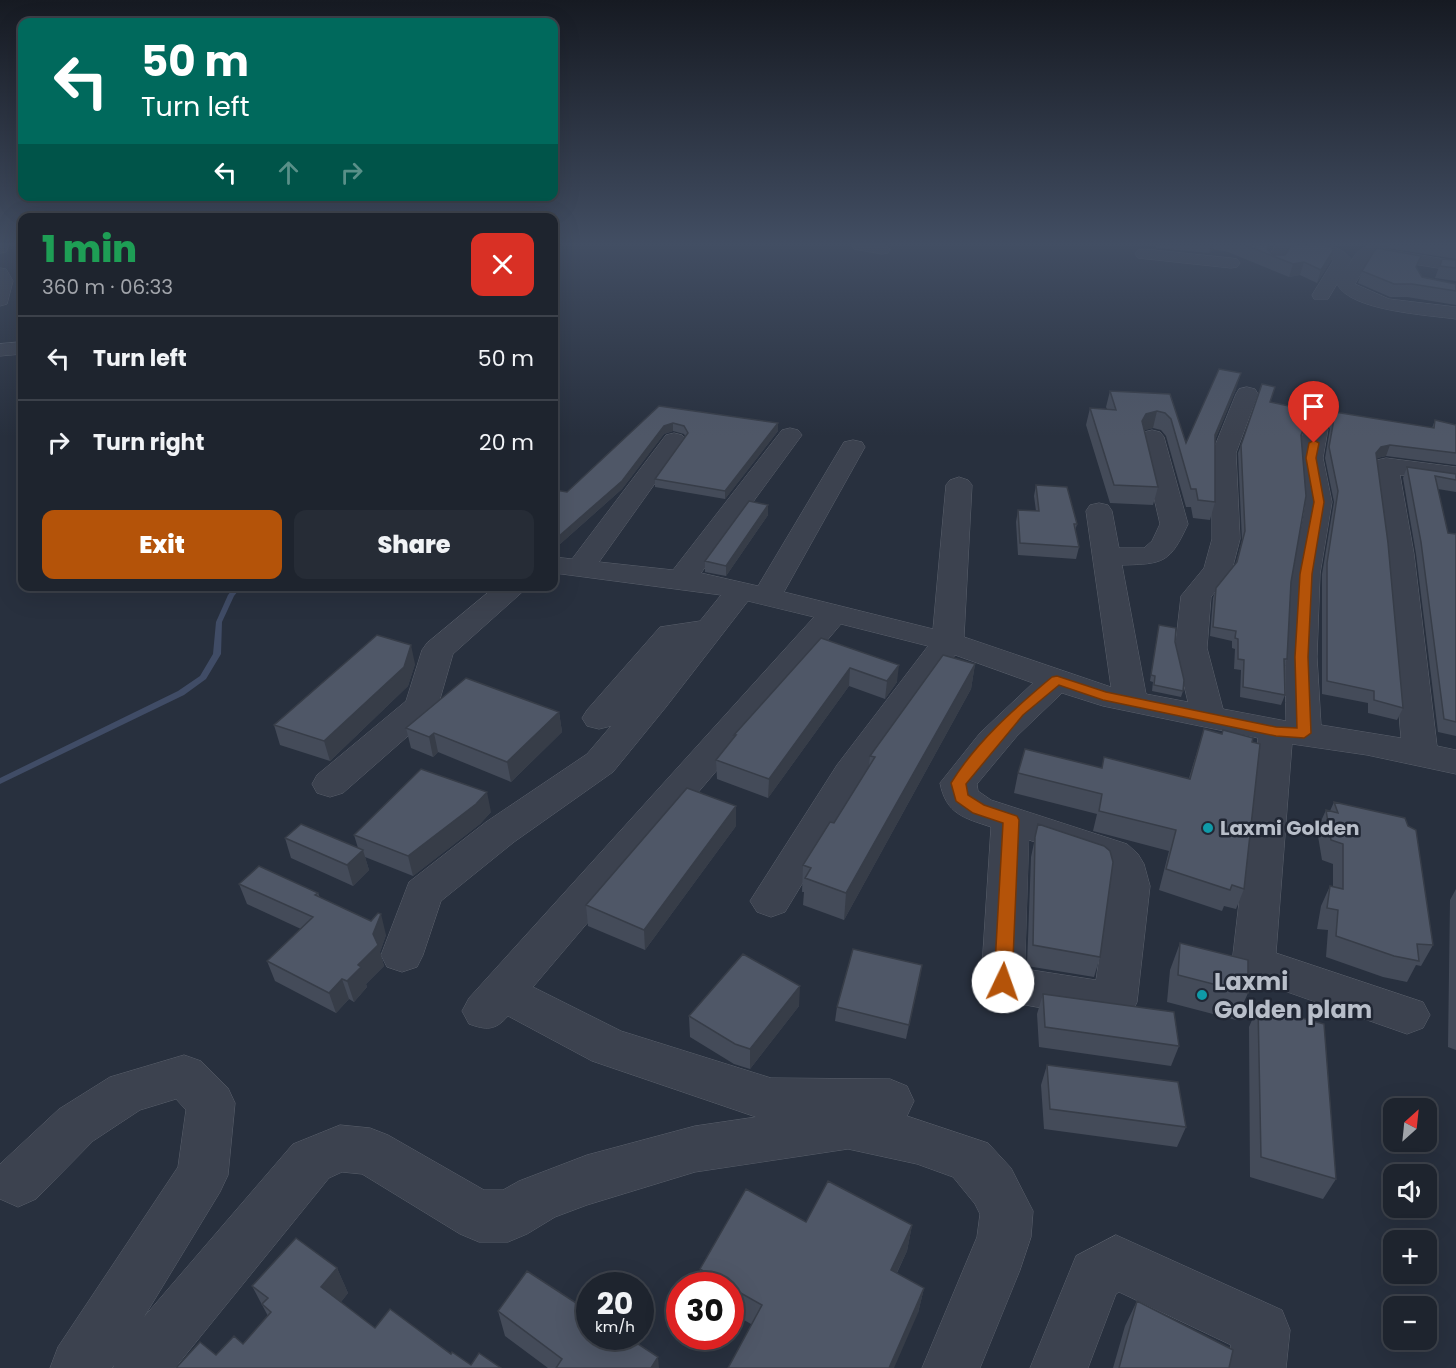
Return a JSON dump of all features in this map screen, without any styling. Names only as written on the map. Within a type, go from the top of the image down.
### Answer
[{"type":"street","points":[[1423,309],[1456,313]]},
{"type":"street","points":[[0,350],[18,348]]},
{"type":"street","points":[[1208,716],[1191,648],[1196,596],[1218,570],[1224,549],[1226,539],[1224,453],[1247,394]]},
{"type":"street","points":[[1316,429],[1311,458],[1319,502],[1306,574],[1301,657],[1254,963],[1407,1015]]},
{"type":"street","points":[[681,580],[790,435]]},
{"type":"street","points":[[1107,557],[1151,556],[1164,545],[1174,524],[1152,437]]},
{"type":"street","points":[[567,567],[674,440]]},
{"type":"street","points":[[402,956],[423,893],[500,832],[600,763],[710,629],[753,594],[853,447]]},
{"type":"street","points":[[1420,754],[1400,554],[1386,465],[1456,475]]},
{"type":"street","points":[[771,902],[850,774],[948,642],[959,485]]},
{"type":"street","points":[[1099,511],[1130,701]]},
{"type":"street","points":[[567,567],[681,580],[753,594],[948,642],[1103,696],[1456,762]]},
{"type":"street","points":[[330,784],[421,706],[438,650],[509,591]]},
{"type":"street","points":[[834,613],[494,1001],[608,1047],[771,1100],[890,1101]]},
{"type":"street","points":[[599,718],[671,634],[710,629]]},
{"type":"street","points":[[1011,820],[1003,982],[1115,1002],[1130,886],[1124,864],[1113,854],[1011,820],[978,809],[961,797],[958,783],[1018,712],[1057,680]]},
{"type":"street","points":[[18,1182],[76,1125],[126,1092],[184,1077],[211,1103],[202,1175],[79,1368]]},
{"type":"street","points":[[142,1368],[147,1357],[311,1161],[340,1148],[370,1152],[479,1216],[508,1216],[537,1199],[587,1180],[695,1149],[848,1126],[917,1141],[970,1160],[993,1186],[1007,1211],[1004,1237],[951,1368]]},
{"type":"street","points":[[1059,1368],[1095,1275],[1116,1262],[1262,1330],[1257,1368]]},
{"type":"building","points":[[1219,369],[1241,373],[1215,435],[1215,502],[1198,500],[1196,489],[1191,489],[1171,419],[1165,413],[1157,411],[1146,414],[1142,421],[1158,487],[1114,485],[1090,408],[1116,410],[1110,391],[1170,394],[1186,443]]},
{"type":"building","points":[[1262,384],[1275,387],[1270,402],[1317,412],[1309,415],[1301,435],[1306,496],[1291,582],[1287,659],[1284,659],[1285,695],[1243,687],[1244,660],[1238,659],[1236,631],[1213,627],[1216,588],[1237,562],[1245,531],[1241,445]]},
{"type":"building","points":[[659,406],[778,423],[725,491],[655,479],[688,433],[684,426],[673,423],[664,426],[622,481],[558,537],[558,490],[567,492]]},
{"type":"building","points":[[1322,410],[1434,428],[1435,420],[1456,425],[1456,453],[1390,445],[1381,447],[1376,453],[1388,543],[1403,708],[1374,700],[1374,691],[1327,681],[1327,563],[1338,491],[1329,447],[1334,419],[1329,412]]},
{"type":"building","points":[[1407,467],[1456,474],[1456,480],[1435,476],[1448,533],[1456,534],[1456,722],[1444,719],[1421,542]]},
{"type":"building","points":[[1036,485],[1067,487],[1077,524],[1074,524],[1079,547],[1020,543],[1018,510],[1039,511]]},
{"type":"building","points":[[749,501],[768,505],[726,566],[705,561]]},
{"type":"building","points":[[1159,625],[1176,628],[1175,642],[1184,680],[1183,691],[1154,685],[1155,676],[1151,675]]},
{"type":"building","points":[[377,635],[411,645],[404,667],[324,741],[274,725]]},
{"type":"building","points":[[821,638],[899,665],[887,681],[850,668],[769,779],[716,760],[736,735],[734,735]]},
{"type":"building","points":[[943,655],[975,664],[846,893],[805,878],[811,868],[803,865],[830,822],[834,823],[875,757],[870,756]]},
{"type":"building","points":[[466,678],[559,712],[507,762],[434,733],[429,737],[406,728]]},
{"type":"building","points":[[1204,729],[1222,734],[1223,730],[1253,738],[1252,742],[1260,744],[1244,889],[1232,885],[1230,890],[1166,869],[1176,830],[1099,811],[1102,794],[1018,773],[1025,749],[1102,768],[1104,757],[1190,779]]},
{"type":"building","points":[[421,769],[487,792],[476,804],[408,856],[354,835]]},
{"type":"building","points":[[687,788],[736,806],[644,930],[586,905]]},
{"type":"building","points":[[1334,802],[1405,818],[1408,826],[1416,830],[1433,945],[1417,944],[1419,961],[1394,956],[1336,936],[1338,910],[1327,908],[1330,886],[1343,889],[1343,844],[1331,840],[1326,810],[1338,813]]},
{"type":"building","points":[[301,824],[363,850],[347,865],[285,838]]},
{"type":"building","points":[[1038,824],[1104,846],[1110,851],[1113,862],[1100,957],[1033,945],[1035,837]]},
{"type":"building","points":[[259,866],[371,921],[378,913],[381,914],[373,934],[378,945],[358,965],[361,967],[347,981],[342,979],[329,993],[267,961],[313,917],[239,884]]},
{"type":"building","points":[[1180,943],[1248,960],[1248,993],[1178,975]]},
{"type":"building","points":[[853,949],[922,965],[909,1025],[837,1007]]},
{"type":"building","points":[[743,954],[800,986],[750,1049],[735,1044],[689,1016]]},
{"type":"building","points":[[1043,994],[1174,1012],[1179,1046],[1045,1027]]},
{"type":"building","points":[[1258,1006],[1324,1024],[1336,1179],[1261,1157]]},
{"type":"building","points":[[1047,1065],[1178,1082],[1186,1127],[1050,1109]]},
{"type":"building","points":[[828,1181],[912,1225],[891,1270],[924,1288],[889,1368],[728,1368],[738,1350],[744,1350],[744,1338],[762,1305],[744,1295],[744,1272],[705,1272],[700,1269],[746,1189],[806,1222]]},
{"type":"building","points":[[296,1238],[337,1268],[321,1287],[375,1328],[390,1309],[451,1354],[452,1352],[471,1365],[479,1353],[501,1368],[176,1368],[200,1342],[216,1355],[234,1336],[243,1344],[271,1312],[262,1304],[268,1298],[252,1286]]},
{"type":"building","points":[[527,1271],[576,1303],[576,1350],[647,1350],[658,1357],[651,1368],[556,1368],[562,1359],[498,1311]]},
{"type":"building","points":[[1137,1301],[1233,1350],[1229,1368],[1119,1368]]},
{"type":"waterway","points":[[0,781],[181,693],[203,677],[217,654],[219,622],[235,591]]},
{"type":"place","name":"Laxmi Golden","points":[[1208,828]]},
{"type":"place","name":"Laxmi Golden plam","points":[[1202,995]]},
{"type":"route","points":[[1003,982],[1011,820],[978,809],[961,797],[958,783],[1018,712],[1057,680],[1103,696],[1276,731],[1304,733],[1301,657],[1306,574],[1319,502],[1311,458],[1314,443]]}]
